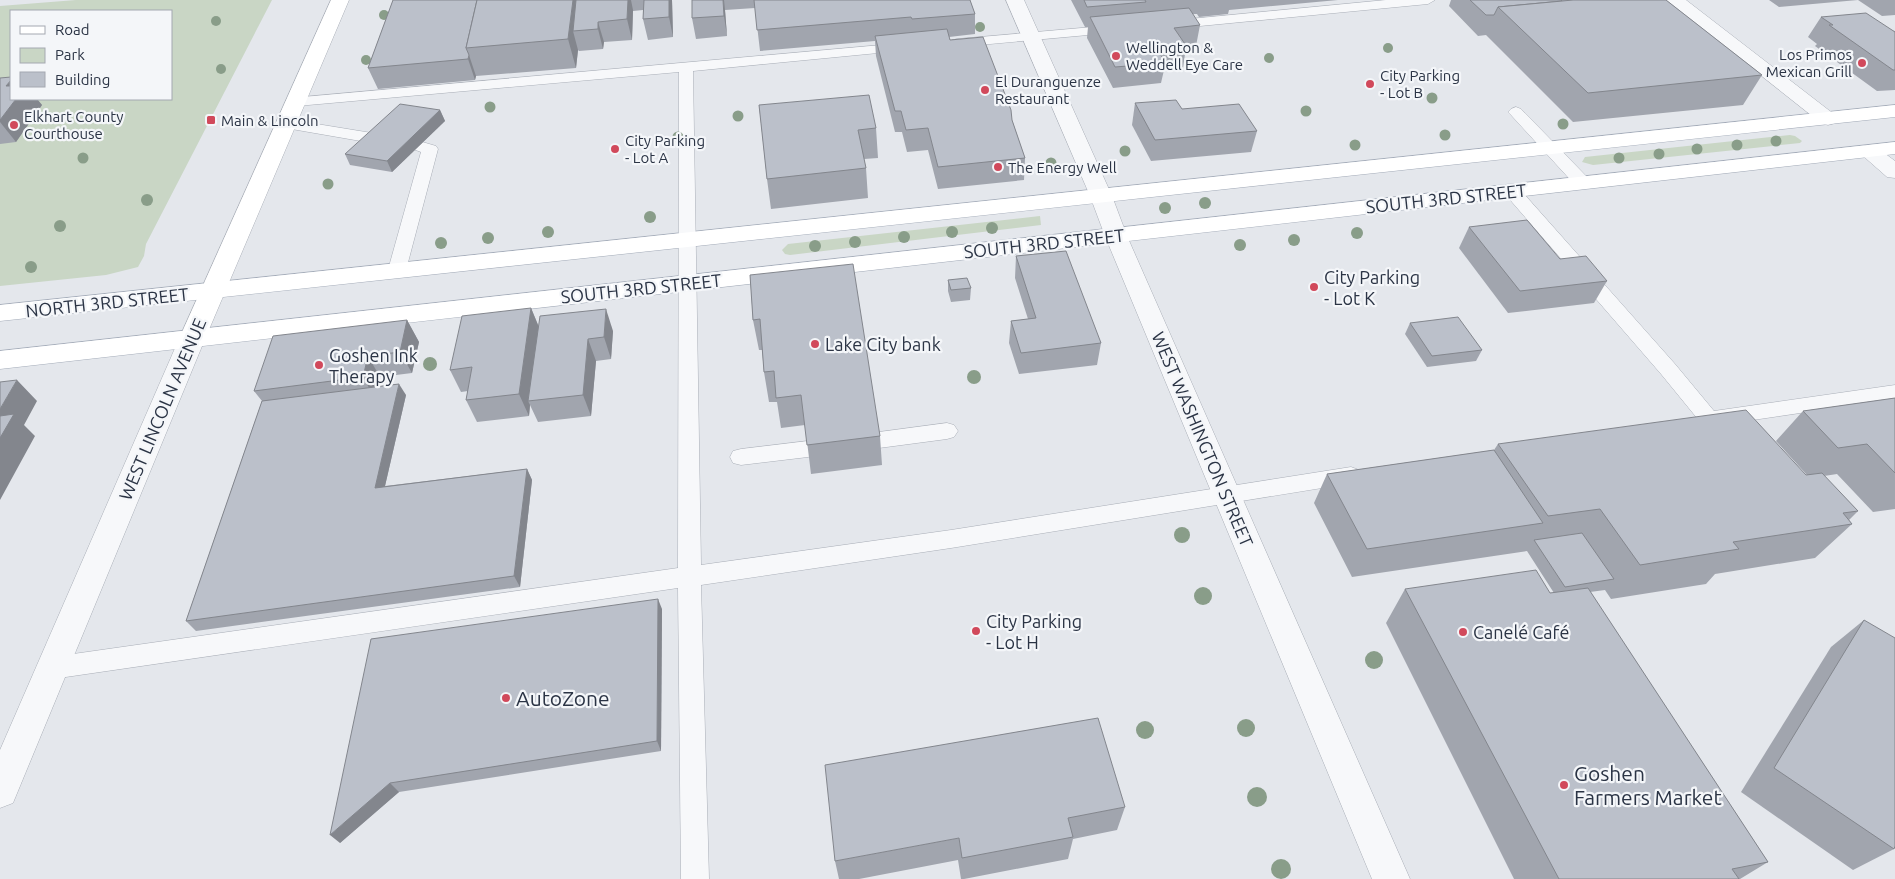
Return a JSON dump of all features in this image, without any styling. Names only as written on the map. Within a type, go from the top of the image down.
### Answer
[{"type":"main road","name":"WEST LINCOLN AVENUE","points":[[192,339],[340,0]]},
{"type":"main road","points":[[213,290],[1895,111]]},
{"type":"main road","name":"SOUTH 3RD STREET","points":[[192,339],[912,256],[1116,236],[1197,225],[1895,148]]},
{"type":"main road","name":"NORTH 3RD STREET","points":[[0,313],[213,290]]},
{"type":"main road","points":[[0,360],[192,339]]},
{"type":"street","name":"WEST WASHINGTON STREET","points":[[1015,0],[1101,196],[1116,236],[1226,495],[1392,879]]},
{"type":"street","points":[[1675,0],[1828,119]]},
{"type":"street","points":[[1868,150],[1895,172]]},
{"type":"street","name":"WEST LINCOLN AVENUE","points":[[0,791],[192,339]]},
{"type":"lane","points":[[1154,26],[1347,4],[1428,0]]},
{"type":"lane","points":[[946,44],[1135,28]]},
{"type":"lane","points":[[297,101],[686,68],[916,46]]},
{"type":"lane","points":[[686,68],[689,578],[695,879]]},
{"type":"lane","points":[[1516,112],[1582,182]]},
{"type":"lane","points":[[286,124],[378,139]]},
{"type":"lane","points":[[397,270],[430,148],[419,146]]},
{"type":"lane","points":[[1511,190],[1668,369],[1698,420],[1895,392]]},
{"type":"lane","points":[[878,440],[947,431]]},
{"type":"lane","points":[[741,458],[808,449]]},
{"type":"lane","points":[[52,668],[689,578],[1374,473]]},
{"type":"green space","points":[[76,0],[272,0],[146,244],[144,256],[138,267],[106,275],[0,286],[0,6]]},
{"type":"green space","points":[[1790,135],[1802,141],[1800,143],[1593,165],[1582,162],[1585,157]]},
{"type":"green space","points":[[1040,216],[1041,225],[790,255],[785,254],[782,250],[788,244]]},
{"type":"building","points":[[393,0],[477,0],[466,48],[469,55],[468,59],[368,68]]},
{"type":"building","points":[[477,0],[573,0],[568,39],[466,48]]},
{"type":"building","points":[[576,0],[628,0],[627,19],[598,22],[598,29],[573,31]]},
{"type":"building","points":[[644,0],[669,0],[669,17],[643,19]]},
{"type":"building","points":[[692,0],[723,0],[724,16],[692,18]]},
{"type":"building","points":[[754,0],[970,0],[975,14],[912,19],[911,17],[757,30]]},
{"type":"building","points":[[1084,0],[1145,0],[1146,2],[1087,7]]},
{"type":"building","points":[[1470,0],[1562,1],[1498,7],[1494,15],[1486,15]]},
{"type":"building","points":[[1573,0],[1666,0],[1762,75],[1588,93],[1498,7]]},
{"type":"building","points":[[1189,8],[1200,25],[1174,28],[1187,47],[1158,50],[1165,63],[1115,67],[1090,17]]},
{"type":"building","points":[[1866,13],[1895,32],[1895,70],[1829,25],[1833,25],[1821,17]]},
{"type":"building","points":[[947,29],[950,40],[983,37],[1011,110],[1012,120],[1025,158],[938,167],[928,128],[906,130],[901,111],[895,111],[875,36]]},
{"type":"building","points":[[10,77],[10,81],[6,86],[10,86],[10,100],[15,100],[0,120],[0,78]]},
{"type":"building","points":[[869,95],[876,128],[858,130],[866,168],[767,179],[759,105]]},
{"type":"building","points":[[1176,100],[1182,109],[1239,104],[1257,131],[1155,140],[1135,103]]},
{"type":"building","points":[[400,104],[440,110],[387,161],[345,154]]},
{"type":"building","points":[[1527,220],[1560,259],[1586,256],[1607,281],[1520,291],[1469,227]]},
{"type":"building","points":[[1066,251],[1101,343],[1021,353],[1011,321],[1036,318],[1016,256]]},
{"type":"building","points":[[853,264],[880,436],[807,445],[801,395],[776,398],[774,371],[764,372],[760,319],[753,320],[750,275]]},
{"type":"building","points":[[967,278],[971,288],[951,290],[948,280]]},
{"type":"building","points":[[531,308],[519,394],[466,400],[472,367],[450,370],[462,316]]},
{"type":"building","points":[[606,309],[604,337],[588,339],[583,395],[528,401],[540,316]]},
{"type":"building","points":[[1458,317],[1482,350],[1432,356],[1410,323]]},
{"type":"building","points":[[407,320],[400,352],[368,356],[363,377],[254,391],[273,336]]},
{"type":"building","points":[[17,380],[0,409],[0,382]]},
{"type":"building","points":[[399,384],[375,488],[527,469],[514,576],[186,621],[262,401]]},
{"type":"building","points":[[1895,398],[1895,473],[1867,444],[1838,448],[1803,411]]},
{"type":"building","points":[[1746,410],[1806,475],[1822,473],[1858,511],[1843,513],[1852,524],[1733,542],[1739,549],[1640,565],[1600,509],[1548,516],[1498,444]]},
{"type":"building","points":[[14,414],[0,438],[0,416]]},
{"type":"building","points":[[1494,450],[1543,523],[1367,549],[1327,474]]},
{"type":"building","points":[[1582,533],[1614,579],[1565,587],[1534,540]]},
{"type":"building","points":[[1536,570],[1550,593],[1588,588],[1768,862],[1732,869],[1739,879],[1559,879],[1405,589]]},
{"type":"building","points":[[658,599],[657,741],[390,783],[330,835],[371,639]]},
{"type":"building","points":[[1864,620],[1895,638],[1894,849],[1774,768]]},
{"type":"building","points":[[1098,718],[1125,807],[1068,818],[1073,837],[962,858],[959,838],[835,861],[825,765]]},
{"type":"place","name":"Wellington & Weddell Eye Care","points":[[1116,56]]},
{"type":"place","name":"Los Primos Mexican Grill","points":[[1862,63]]},
{"type":"place","name":"City Parking - Lot B","points":[[1370,84]]},
{"type":"place","name":"El Duranguenze Restaurant","points":[[985,90]]},
{"type":"place","name":"Main & Lincoln","points":[[211,120]]},
{"type":"place","name":"Elkhart County Courthouse","points":[[14,125]]},
{"type":"place","name":"City Parking - Lot A","points":[[615,149]]},
{"type":"place","name":"The Energy Well","points":[[998,167]]},
{"type":"place","name":"City Parking - Lot K","points":[[1314,287]]},
{"type":"place","name":"Lake City bank","points":[[815,344]]},
{"type":"place","name":"Goshen Ink Therapy","points":[[319,365]]},
{"type":"place","name":"City Parking - Lot H","points":[[976,631]]},
{"type":"place","name":"Canelé Café","points":[[1463,632]]},
{"type":"place","name":"AutoZone","points":[[506,698]]},
{"type":"place","name":"Goshen Farmers Market","points":[[1564,785]]}]
